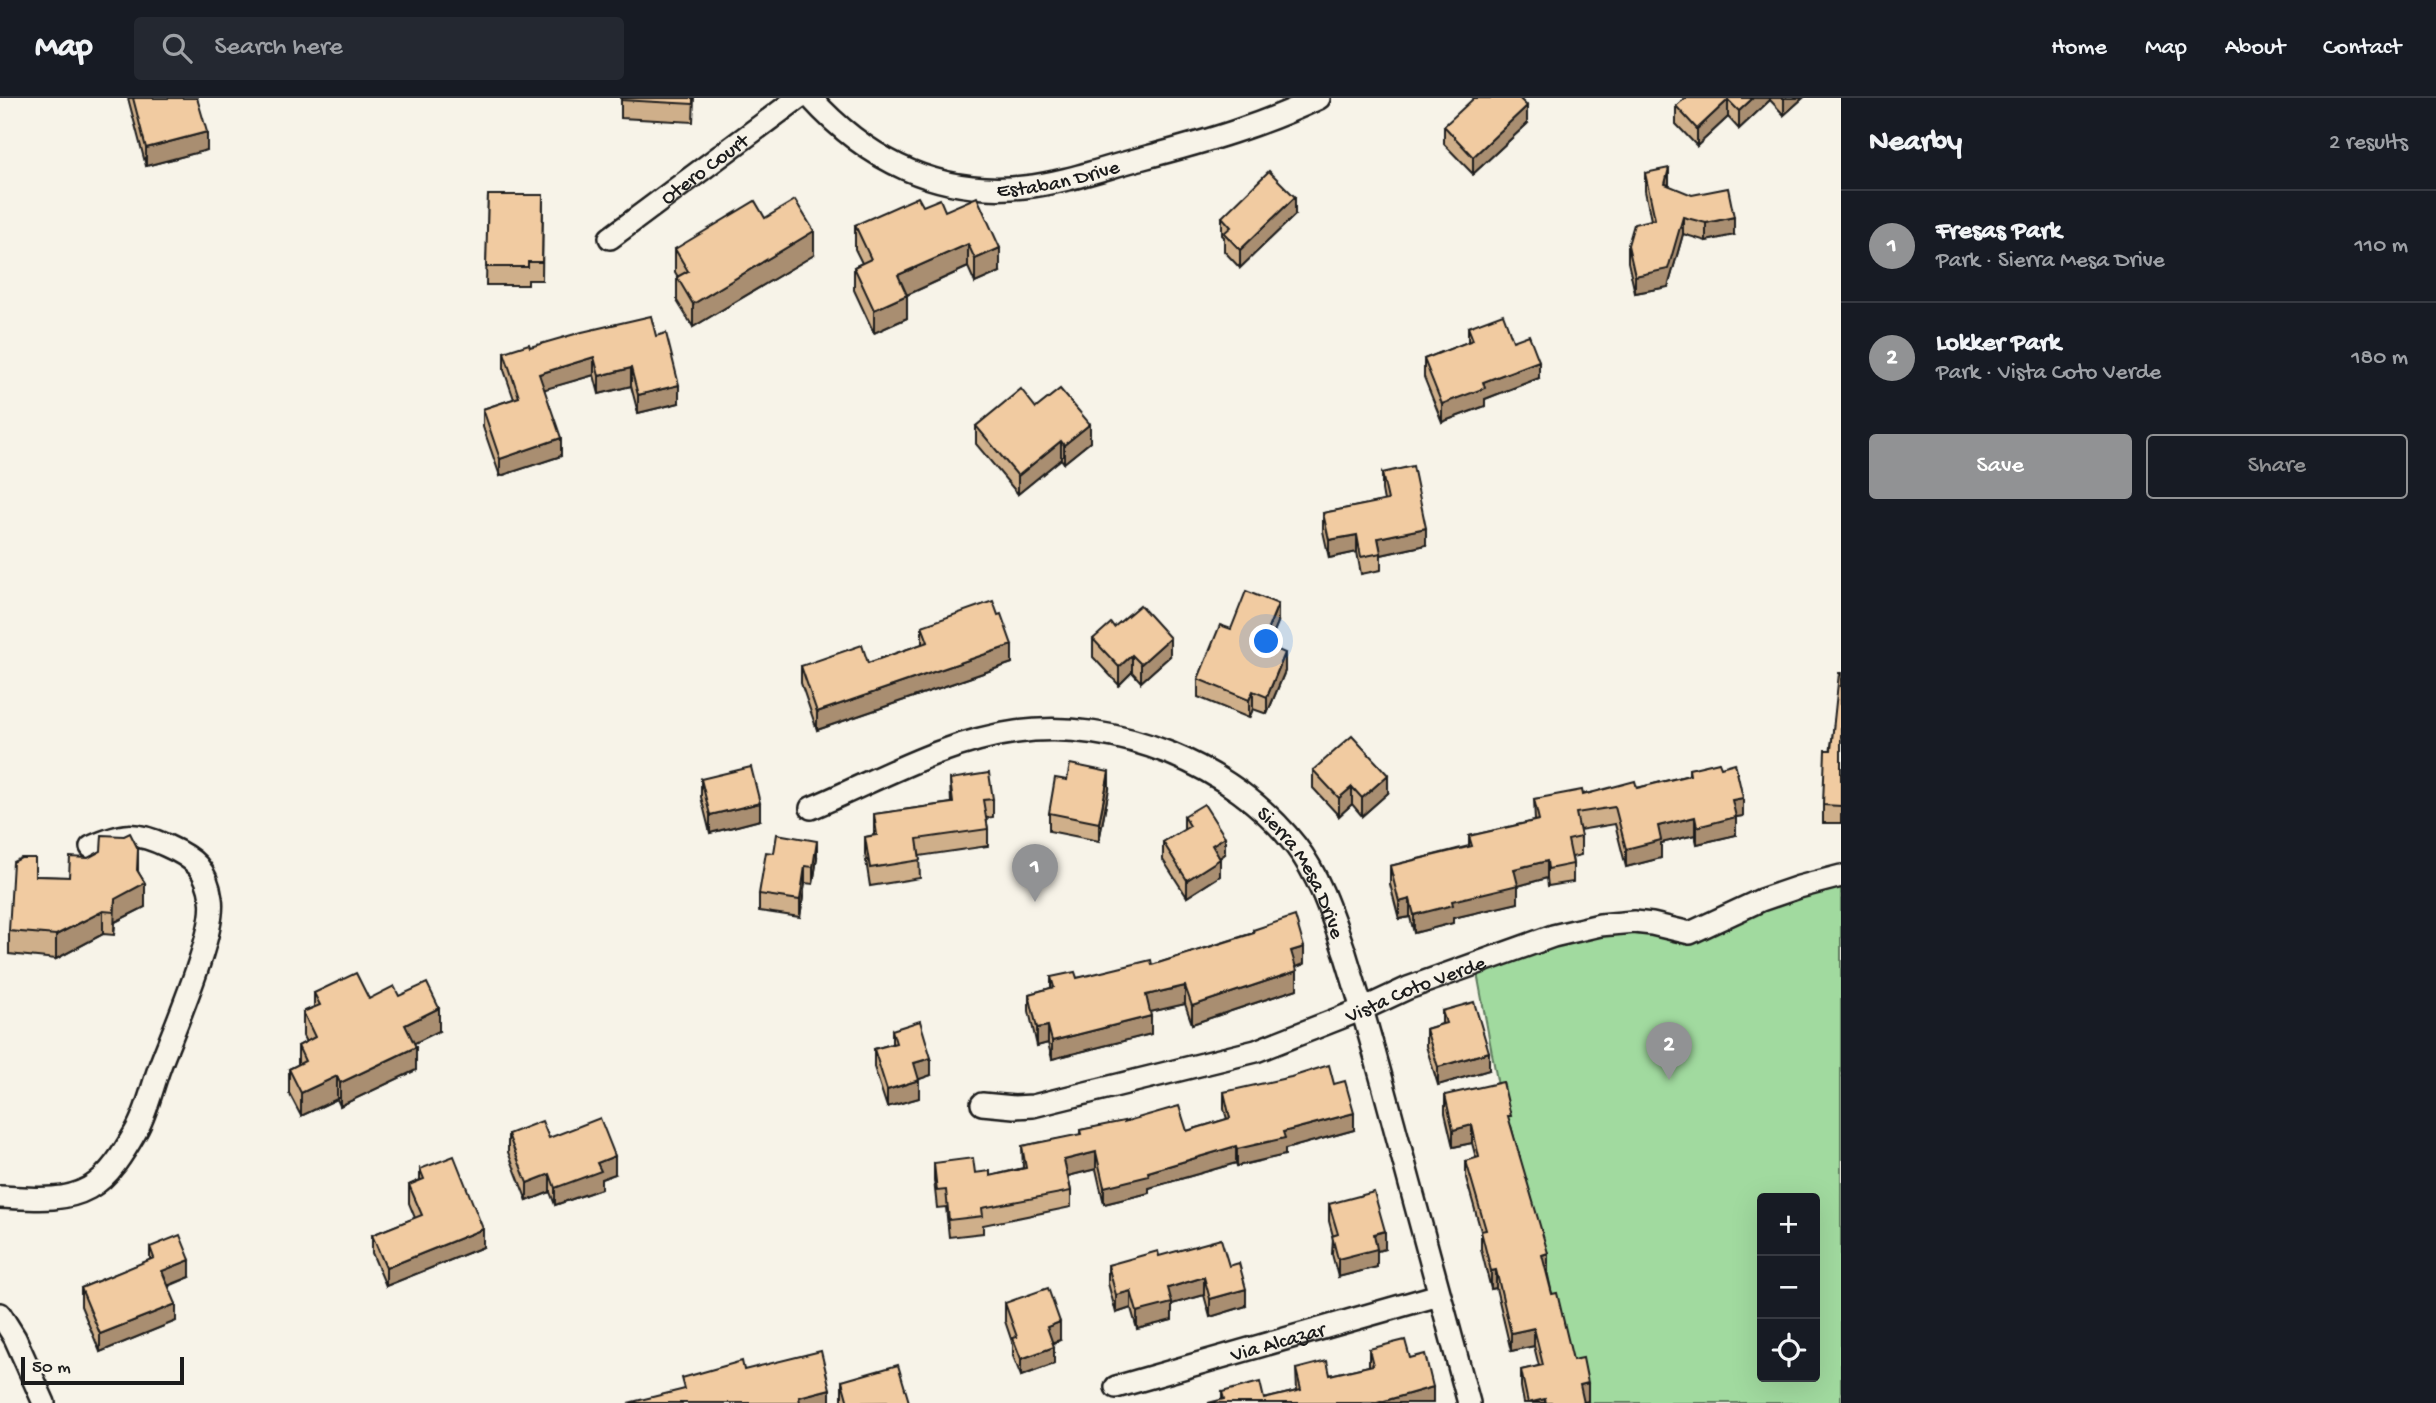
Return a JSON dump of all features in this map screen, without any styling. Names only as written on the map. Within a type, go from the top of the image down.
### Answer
[{"type":"street","name":"Otero Court","points":[[610,238],[799,98]]},
{"type":"street","name":"Estaban Drive","points":[[811,98],[853,139],[901,168],[949,183],[999,188],[1049,183],[1220,138],[1320,98]]},
{"type":"street","name":"Sierra Mesa Drive","points":[[811,808],[957,745],[1018,732],[1070,731],[1112,737],[1153,748],[1209,772],[1230,785],[1273,821],[1296,846],[1324,895],[1363,1009],[1469,1403]]},
{"type":"street","points":[[0,1197],[56,1199],[73,1195],[103,1178],[118,1160],[137,1129],[206,940],[212,902],[204,871],[190,859],[141,835],[114,836],[91,847]]},
{"type":"street","name":"Vista Coto Verde","points":[[982,1104],[1033,1106],[1256,1051],[1363,1009],[1408,988],[1553,936],[1600,925],[1634,922],[1690,933],[1761,900],[1841,876]]},
{"type":"street","name":"Via Alcazar","points":[[1116,1387],[1439,1295]]},
{"type":"street","points":[[0,1314],[15,1338],[44,1403]]},
{"type":"green space","points":[[1841,876],[1841,1403],[1557,1403],[1475,962],[1600,925],[1690,933]]},
{"type":"building","points":[[133,98],[197,98],[207,132],[146,148]]},
{"type":"building","points":[[693,98],[693,104],[621,100]]},
{"type":"building","points":[[1474,98],[1519,98],[1527,106],[1473,157],[1444,126]]},
{"type":"building","points":[[1685,98],[1753,98],[1739,111],[1728,100],[1697,129],[1676,106]]},
{"type":"building","points":[[1669,168],[1665,184],[1692,195],[1728,188],[1734,217],[1706,223],[1683,217],[1668,269],[1635,276],[1628,245],[1634,224],[1655,219],[1645,173]]},
{"type":"building","points":[[1269,171],[1295,197],[1240,250],[1224,233],[1231,227],[1222,217]]},
{"type":"building","points":[[488,195],[543,195],[542,262],[528,262],[528,267],[486,267]]},
{"type":"building","points":[[918,197],[923,206],[940,199],[945,211],[977,197],[1000,248],[975,259],[968,244],[898,275],[907,295],[874,310],[854,267],[871,259],[855,225]]},
{"type":"building","points":[[795,200],[814,231],[693,304],[677,277],[688,271],[675,249],[755,201],[765,218]]},
{"type":"building","points":[[1503,314],[1513,341],[1529,335],[1539,361],[1483,382],[1485,388],[1442,404],[1424,359],[1473,340],[1468,327]]},
{"type":"building","points":[[651,316],[656,336],[666,333],[679,385],[638,395],[631,368],[599,376],[594,357],[539,374],[561,438],[500,459],[483,409],[519,397],[504,352]]},
{"type":"building","points":[[1021,389],[1036,408],[1060,389],[1090,424],[1064,445],[1061,441],[1018,476],[976,426]]},
{"type":"building","points":[[1413,466],[1426,528],[1378,538],[1381,553],[1361,557],[1357,535],[1329,540],[1323,513],[1388,500],[1382,473]]},
{"type":"building","points":[[1246,591],[1278,604],[1262,643],[1285,653],[1267,697],[1253,691],[1249,700],[1198,679],[1220,625],[1231,629]]},
{"type":"building","points":[[993,601],[998,615],[1001,614],[1012,645],[817,712],[801,666],[862,645],[868,663],[928,642],[922,626]]},
{"type":"building","points":[[1140,605],[1170,638],[1141,664],[1132,655],[1119,667],[1093,639],[1111,623],[1114,627]]},
{"type":"building","points":[[1839,673],[1841,806],[1823,805],[1825,750],[1831,750]]},
{"type":"building","points":[[1352,736],[1388,775],[1362,798],[1352,787],[1339,798],[1313,770]]},
{"type":"building","points":[[1719,762],[1721,767],[1735,763],[1743,798],[1732,800],[1736,817],[1697,827],[1695,817],[1658,826],[1661,840],[1626,849],[1615,807],[1576,813],[1581,837],[1568,840],[1573,864],[1548,869],[1547,861],[1514,869],[1518,885],[1452,901],[1453,905],[1414,915],[1410,899],[1399,902],[1390,866],[1472,846],[1469,836],[1539,820],[1534,799],[1582,790],[1583,795],[1635,781],[1637,788],[1690,775],[1689,769]]},
{"type":"building","points":[[1070,764],[1109,772],[1099,823],[1049,813],[1055,778],[1067,780]]},
{"type":"building","points":[[751,767],[760,803],[710,815],[701,779]]},
{"type":"building","points":[[989,773],[993,799],[983,800],[988,829],[917,839],[920,860],[870,868],[865,837],[877,835],[874,814],[953,803],[950,779]]},
{"type":"building","points":[[1204,804],[1225,837],[1212,845],[1220,859],[1187,880],[1163,842],[1190,826],[1184,816]]},
{"type":"building","points":[[130,833],[138,849],[137,870],[145,883],[115,899],[114,912],[103,911],[56,935],[9,931],[13,862],[21,858],[35,858],[35,876],[69,877],[70,857],[88,858],[101,851],[102,835],[124,836]]},
{"type":"building","points":[[777,834],[817,841],[813,867],[805,866],[800,900],[759,894],[766,852],[774,853]]},
{"type":"building","points":[[1295,916],[1304,947],[1291,951],[1297,971],[1192,1006],[1185,986],[1146,995],[1151,1016],[1052,1041],[1048,1026],[1037,1028],[1029,994],[1054,987],[1051,977],[1075,972],[1077,978],[1151,960],[1152,965],[1254,933],[1253,930]]},
{"type":"building","points":[[356,973],[369,999],[394,986],[399,996],[427,983],[439,1008],[405,1025],[416,1047],[340,1083],[337,1076],[301,1093],[289,1069],[305,1061],[298,1046],[315,1037],[303,1012],[320,1005],[314,993]]},
{"type":"building","points":[[1474,1002],[1489,1052],[1438,1067],[1426,1029],[1446,1023],[1442,1011]]},
{"type":"building","points":[[920,1021],[931,1058],[914,1063],[919,1080],[887,1090],[874,1049],[896,1043],[892,1030]]},
{"type":"building","points":[[1329,1065],[1334,1084],[1345,1081],[1354,1113],[1283,1132],[1285,1138],[1237,1149],[1236,1146],[1148,1172],[1149,1176],[1104,1187],[1096,1152],[1064,1160],[1071,1191],[982,1208],[983,1216],[949,1220],[946,1190],[937,1191],[934,1163],[973,1158],[975,1173],[990,1171],[990,1176],[1026,1168],[1022,1146],[1081,1134],[1080,1130],[1124,1122],[1179,1106],[1187,1131],[1230,1118],[1224,1092],[1291,1077]]},
{"type":"building","points":[[1503,1082],[1511,1116],[1508,1116],[1548,1253],[1542,1255],[1552,1294],[1557,1293],[1573,1360],[1583,1358],[1588,1383],[1580,1385],[1584,1403],[1546,1403],[1545,1399],[1528,1403],[1521,1370],[1543,1365],[1534,1328],[1511,1333],[1496,1270],[1491,1271],[1481,1231],[1486,1230],[1466,1161],[1479,1157],[1472,1125],[1453,1130],[1445,1095]]},
{"type":"building","points":[[600,1118],[615,1156],[597,1163],[601,1171],[555,1188],[550,1174],[527,1183],[508,1134],[542,1121],[549,1138]]},
{"type":"building","points":[[454,1156],[483,1229],[386,1268],[372,1235],[422,1215],[409,1185],[424,1179],[420,1169]]},
{"type":"building","points":[[1374,1192],[1385,1231],[1374,1234],[1377,1249],[1338,1259],[1332,1236],[1338,1234],[1329,1204]]},
{"type":"building","points":[[180,1235],[190,1260],[162,1271],[176,1304],[100,1334],[81,1288],[154,1258],[150,1247]]},
{"type":"building","points":[[1221,1239],[1229,1266],[1239,1263],[1246,1289],[1210,1299],[1204,1277],[1168,1288],[1172,1303],[1137,1312],[1131,1291],[1116,1295],[1108,1265],[1158,1251],[1159,1256]]},
{"type":"building","points":[[1048,1288],[1060,1322],[1047,1327],[1054,1347],[1021,1359],[1013,1338],[1017,1337],[1005,1303]]},
{"type":"building","points":[[1405,1340],[1410,1358],[1425,1354],[1433,1387],[1377,1403],[1208,1403],[1224,1399],[1222,1392],[1260,1382],[1264,1399],[1301,1390],[1296,1369],[1327,1361],[1330,1375],[1373,1365],[1369,1349]]},
{"type":"building","points":[[821,1351],[830,1389],[799,1397],[800,1403],[628,1403],[685,1389],[682,1378],[742,1361],[744,1370]]},
{"type":"building","points":[[898,1365],[909,1402],[848,1403],[842,1381]]},
{"type":"place","name":"Fresas Park","points":[[1035,902]]},
{"type":"place","name":"Lokker Park","points":[[1669,1080]]}]
